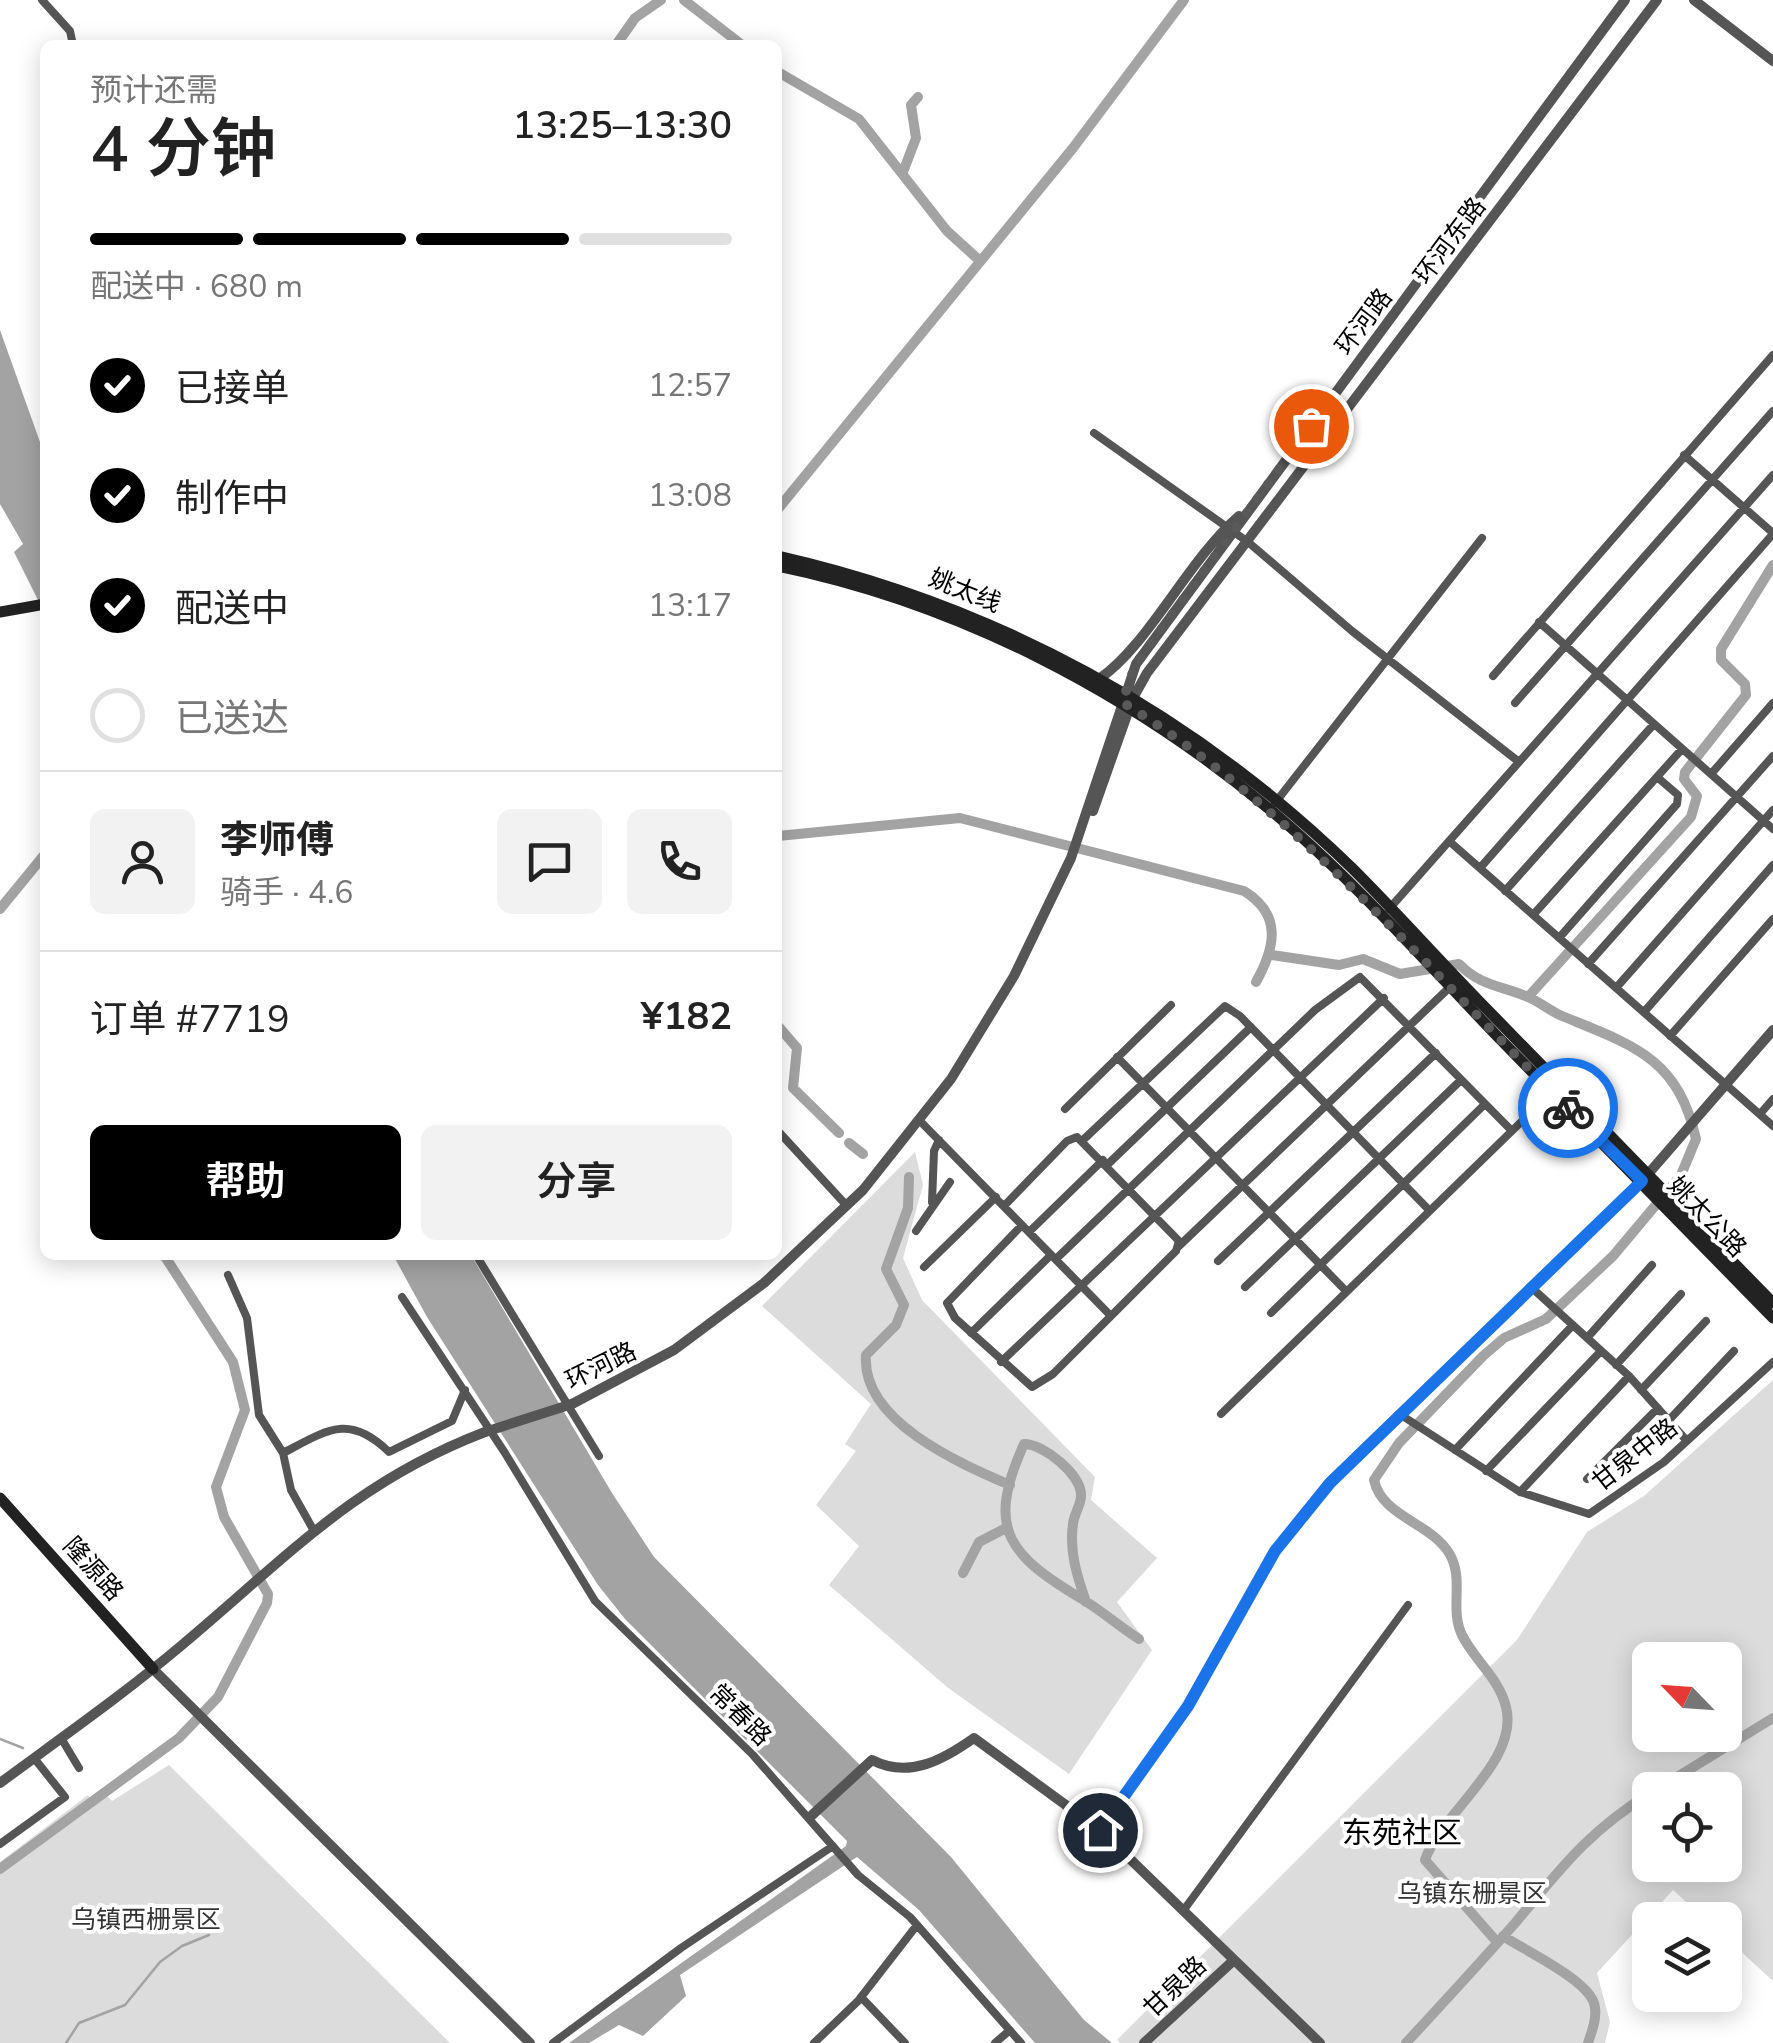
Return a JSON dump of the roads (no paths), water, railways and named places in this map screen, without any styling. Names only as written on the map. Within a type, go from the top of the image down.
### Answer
[{"type":"main road","name":"姚太线","points":[[782,557],[932,600],[1030,642],[1099,679],[1128,700]]},
{"type":"main road","name":"姚太线","points":[[782,567],[950,619],[1128,700]]},
{"type":"main road","points":[[0,612],[40,605]]},
{"type":"main road","name":"姚太公路","points":[[1128,700],[1274,806],[1435,956],[1454,983]]},
{"type":"main road","name":"姚太公路","points":[[1386,912],[1420,956],[1454,983],[1658,1192],[1773,1303]]},
{"type":"main road","name":"姚太公路","points":[[1671,1204],[1773,1318]]},
{"type":"main road","name":"隆源路","points":[[0,1498],[154,1670]]},
{"type":"street","points":[[42,0],[70,31],[72,40]]},
{"type":"street","name":"环河路","points":[[0,1783],[154,1670],[314,1531],[389,1475],[485,1432],[572,1404],[634,1374],[702,1331],[764,1283],[847,1206],[920,1121],[1007,988],[1098,800],[1136,664],[1625,0]]},
{"type":"street","name":"环河东路","points":[[1128,700],[1657,0]]},
{"type":"street","points":[[1694,0],[1773,61]]},
{"type":"street","points":[[1493,676],[1773,355]]},
{"type":"street","points":[[1515,703],[1773,412]]},
{"type":"street","points":[[1094,433],[1248,542],[1520,762]]},
{"type":"street","points":[[1480,868],[1773,534],[1684,455]]},
{"type":"street","points":[[1386,912],[1773,475]]},
{"type":"street","points":[[1099,679],[1124,656],[1217,535],[1247,509]]},
{"type":"street","points":[[1274,806],[1482,538]]},
{"type":"street","points":[[1539,622],[1773,829]]},
{"type":"street","points":[[1711,774],[1773,702]]},
{"type":"street","points":[[1506,891],[1654,724]]},
{"type":"street","points":[[1533,915],[1684,750]]},
{"type":"street","points":[[1588,964],[1773,756]]},
{"type":"street","points":[[1563,941],[1677,804],[1678,795],[1657,777]]},
{"type":"street","points":[[1616,988],[1773,810]]},
{"type":"street","points":[[1449,842],[1773,1126]]},
{"type":"street","points":[[1644,1012],[1773,864]]},
{"type":"street","points":[[1670,1036],[1773,920]]},
{"type":"street","points":[[970,1333],[1354,979],[1360,977],[1384,998],[1512,1130]]},
{"type":"street","points":[[1252,1027],[1167,1108],[951,1295],[949,1309],[1026,1385],[1040,1385],[1454,983]]},
{"type":"street","points":[[1001,1362],[1384,998]]},
{"type":"street","points":[[1065,1109],[1171,1005]]},
{"type":"street","points":[[1083,1140],[1220,1008],[1232,1008],[1429,1210]]},
{"type":"street","points":[[1100,1830],[1188,1706],[1275,1551],[1330,1483],[1405,1417],[1645,1178],[1773,1030]]},
{"type":"street","points":[[1218,1261],[1436,1053]]},
{"type":"street","points":[[1118,1058],[1346,1290]]},
{"type":"street","points":[[1245,1286],[1461,1080]]},
{"type":"street","points":[[1221,1414],[1556,1088]]},
{"type":"street","points":[[1760,1114],[1773,1099]]},
{"type":"street","points":[[1271,1313],[1485,1104]]},
{"type":"street","points":[[920,1121],[1110,1315]]},
{"type":"street","points":[[782,1135],[847,1206]]},
{"type":"street","points":[[1004,1206],[1072,1136],[1083,1140],[1176,1234],[1179,1246]]},
{"type":"street","points":[[932,1202],[934,1152],[939,1140]]},
{"type":"street","points":[[916,1230],[932,1202],[950,1182]]},
{"type":"street","points":[[924,1268],[996,1197]]},
{"type":"street","points":[[479,1260],[599,1456]]},
{"type":"street","points":[[1587,1338],[1652,1265]]},
{"type":"street","points":[[228,1275],[247,1318],[260,1414],[283,1453],[291,1490],[314,1531]]},
{"type":"street","points":[[1532,1288],[1628,1376],[1687,1441]]},
{"type":"street","points":[[1616,1365],[1681,1294]]},
{"type":"street","name":"常春路","points":[[402,1297],[465,1390],[595,1601],[810,1818],[851,1868],[917,1925],[1021,2043]]},
{"type":"street","points":[[1641,1390],[1706,1321]]},
{"type":"street","points":[[1455,1450],[1573,1326]]},
{"type":"street","points":[[1486,1470],[1601,1350]]},
{"type":"street","points":[[1668,1420],[1734,1351]]},
{"type":"street","name":"甘泉中路","points":[[1405,1417],[1520,1492],[1589,1514],[1610,1503],[1687,1441],[1773,1362]]},
{"type":"street","points":[[1520,1492],[1628,1376]]},
{"type":"street","points":[[283,1453],[322,1432],[346,1427],[363,1429],[389,1452],[452,1421],[465,1390]]},
{"type":"street","points":[[1587,1480],[1658,1408]]},
{"type":"street","points":[[1183,1910],[1408,1604]]},
{"type":"street","points":[[154,1670],[530,2043]]},
{"type":"street","points":[[61,1738],[78,1768]]},
{"type":"street","points":[[810,1818],[872,1760],[889,1768],[939,1764],[974,1738],[1100,1830],[1320,2043]]},
{"type":"street","points":[[0,1844],[65,1797],[34,1758]]},
{"type":"street","points":[[553,2043],[681,1948],[834,1848]]},
{"type":"street","points":[[822,2041],[917,1925]]},
{"type":"street","name":"甘泉路","points":[[1144,2043],[1234,1960]]},
{"type":"street","points":[[861,1997],[905,2043]]},
{"type":"street","points":[[995,2043],[1010,2030]]},
{"type":"waterway","points":[[620,40],[635,18],[661,0]]},
{"type":"waterway","points":[[684,0],[736,40]]},
{"type":"waterway","points":[[782,504],[1073,148],[1184,0]]},
{"type":"waterway","points":[[782,74],[859,119],[947,231],[979,260]]},
{"type":"waterway","points":[[903,172],[916,138],[911,105],[918,97]]},
{"type":"waterway","points":[[1528,997],[1691,817],[1697,796],[1684,779],[1685,772],[1746,695],[1745,684],[1721,660],[1721,649],[1773,565]]},
{"type":"waterway","points":[[782,836],[960,818],[1244,891],[1265,911],[1272,933],[1268,957],[1256,982]]},
{"type":"waterway","points":[[0,909],[40,860]]},
{"type":"waterway","points":[[1272,955],[1339,965],[1363,959],[1400,974],[1459,964],[1483,981],[1532,999],[1649,1058],[1677,1090],[1696,1139],[1681,1175],[1613,1256],[1546,1319],[1504,1338],[1483,1356],[1399,1443],[1374,1480],[1386,1503],[1441,1542],[1449,1553],[1456,1573],[1458,1625],[1498,1687],[1506,1707],[1502,1747],[1425,1860],[1497,1942]]},
{"type":"waterway","points":[[782,1031],[797,1048],[793,1088],[839,1133]]},
{"type":"waterway","points":[[849,1143],[863,1154]]},
{"type":"waterway","points":[[909,1177],[908,1208],[886,1269],[904,1305],[896,1325],[866,1355],[869,1379],[879,1400],[917,1436],[965,1465],[1010,1485]]},
{"type":"waterway","points":[[0,1869],[179,1738],[218,1697],[267,1603],[268,1594],[224,1517],[216,1487],[245,1410],[233,1362],[167,1260]]},
{"type":"waterway","points":[[1086,1602],[1083,1592],[1077,1573],[1072,1544],[1081,1498],[1079,1486],[1068,1469],[1051,1455],[1024,1444],[1006,1498],[1011,1537],[1037,1568],[1139,1639]]},
{"type":"waterway","points":[[963,1573],[979,1542],[1006,1528]]},
{"type":"waterway","points":[[1685,1772],[1773,1718]]},
{"type":"waterway","points":[[0,1739],[23,1748]]},
{"type":"waterway","points":[[1406,2043],[1577,1851],[1632,1806]]},
{"type":"waterway","points":[[66,2043],[79,2023],[125,2005],[160,1962],[182,1946],[209,1935]]},
{"type":"waterway","points":[[1503,1936],[1568,1975],[1589,1994],[1595,2013],[1588,2043]]},
{"type":"district","name":"东苑社区","points":[[1402,1833]]},
{"type":"park label","name":"乌镇东栅景区","points":[[1472,1894]]},
{"type":"park label","name":"乌镇西栅景区","points":[[146,1920]]}]
